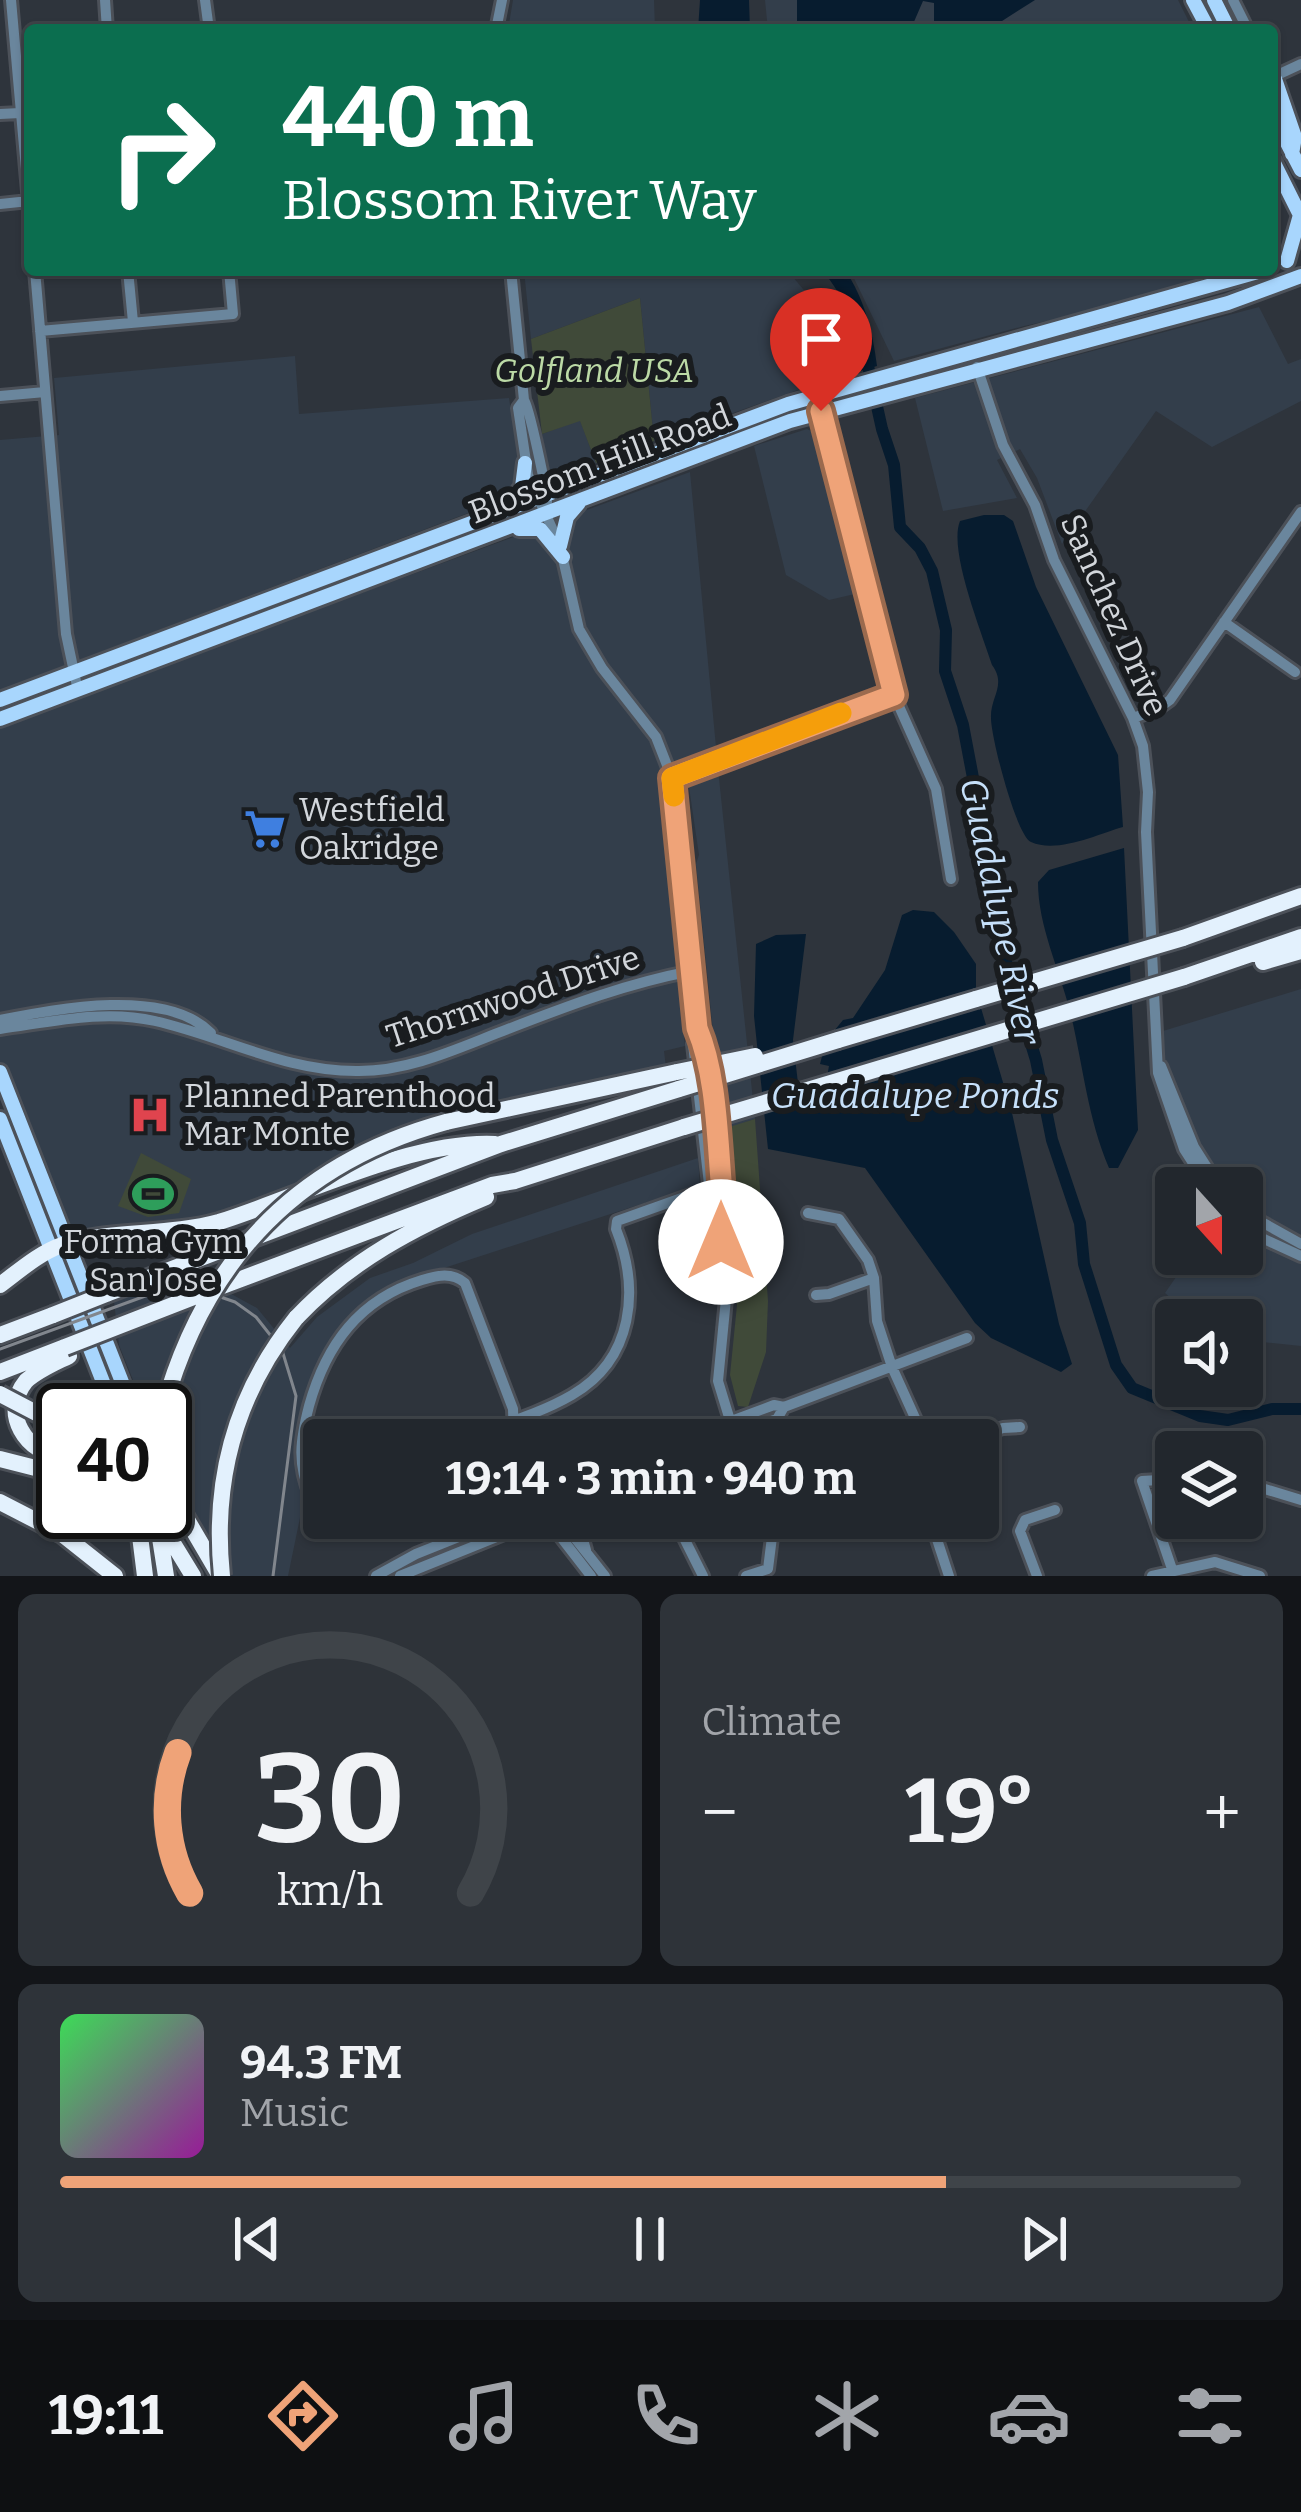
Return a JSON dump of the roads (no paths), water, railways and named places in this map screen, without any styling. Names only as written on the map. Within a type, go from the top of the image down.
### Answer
[{"type":"highway","points":[[171,1383],[204,1303],[236,1255],[270,1217],[355,1156],[446,1122],[678,1080],[838,1040],[1183,938],[1301,896]]},
{"type":"highway","points":[[0,1372],[67,1351],[186,1300],[492,1185],[1226,965],[1301,937]]},
{"type":"highway","points":[[1226,965],[1259,963],[1301,952]]},
{"type":"highway","points":[[0,1335],[678,1080]]},
{"type":"highway","points":[[0,1285],[59,1246],[192,1228],[433,1152],[472,1143],[501,1144]]},
{"type":"highway","points":[[221,1576],[219,1511],[232,1435],[259,1372],[296,1318],[328,1286],[376,1250],[515,1181]]},
{"type":"highway","points":[[36,1450],[16,1427],[18,1392],[67,1351]]},
{"type":"highway","points":[[0,1394],[36,1413]]},
{"type":"highway","points":[[0,1460],[36,1469]]},
{"type":"highway","points":[[0,1502],[62,1534],[114,1575]]},
{"type":"highway","points":[[192,1527],[221,1576]]},
{"type":"highway","points":[[140,1539],[145,1576]]},
{"type":"highway","points":[[158,1539],[166,1576]]},
{"type":"highway","points":[[171,1539],[193,1576]]},
{"type":"main road","points":[[1278,89],[1294,137],[1292,154]]},
{"type":"main road","points":[[1278,126],[1301,170]]},
{"type":"main road","points":[[1278,171],[1301,216],[1281,263]]},
{"type":"main road","name":"Blossom Hill Road","points":[[0,700],[749,418],[1240,276]]},
{"type":"main road","name":"Blossom Hill Road","points":[[0,719],[741,438],[846,404],[1247,297],[1301,276]]},
{"type":"main road","points":[[1142,324],[1156,303]]},
{"type":"main road","points":[[821,411],[839,389]]},
{"type":"main road","points":[[741,438],[749,418]]},
{"type":"main road","points":[[505,509],[521,488],[525,463]]},
{"type":"main road","points":[[562,551],[566,517],[581,501]]},
{"type":"main road","points":[[502,530],[539,529],[562,551]]},
{"type":"main road","points":[[0,1072],[105,1383]]},
{"type":"main road","points":[[0,1119],[121,1383]]},
{"type":"street","points":[[11,0],[7,27],[24,152]]},
{"type":"street","points":[[0,115],[20,113]]},
{"type":"street","points":[[35,276],[66,634],[78,691]]},
{"type":"street","points":[[129,276],[133,322]]},
{"type":"street","points":[[40,331],[233,314],[230,276]]},
{"type":"street","points":[[512,276],[524,400],[530,407],[542,495]]},
{"type":"street","name":"Sanchez Drive","points":[[970,353],[1003,445],[1035,506],[1054,560],[1133,718],[1147,768],[1159,1063]]},
{"type":"street","points":[[0,396],[45,392]]},
{"type":"street","points":[[524,400],[518,408],[525,463],[562,551],[580,629],[591,654],[645,719],[672,778],[698,1032],[706,1044],[722,1192],[717,1199],[726,1299],[718,1381],[729,1419]]},
{"type":"street","points":[[821,411],[894,695],[932,772],[951,879]]},
{"type":"street","points":[[1133,718],[1166,704],[1301,512]]},
{"type":"street","points":[[1223,622],[1295,672]]},
{"type":"street","points":[[672,778],[894,695]]},
{"type":"street","name":"Thornwood Drive","points":[[0,1029],[82,1017],[121,1017],[213,1035],[260,1056],[307,1068],[383,1070],[439,1056],[628,984],[692,971]]},
{"type":"street","name":"Thornwood Drive","points":[[0,1020],[70,1007],[154,1008],[201,1023],[213,1035]]},
{"type":"street","points":[[1159,1063],[1164,1098],[1197,1167]]},
{"type":"street","points":[[1159,1063],[1207,1167]]},
{"type":"street","points":[[306,1419],[318,1376],[342,1333],[379,1298],[429,1277],[452,1275],[465,1283],[515,1418],[591,1383],[627,1326],[631,1296],[617,1221],[693,1194]]},
{"type":"street","points":[[808,1213],[839,1219],[868,1260],[877,1321],[916,1419]]},
{"type":"street","points":[[1263,1222],[1301,1244]]},
{"type":"street","points":[[1263,1238],[1301,1256]]},
{"type":"street","points":[[816,1295],[874,1278]]},
{"type":"street","points":[[777,1419],[784,1407],[967,1338]]},
{"type":"street","points":[[999,1429],[1020,1427]]},
{"type":"street","points":[[303,1429],[303,1468]]},
{"type":"street","points":[[1155,1480],[1142,1481],[1155,1519]]},
{"type":"street","points":[[1263,1489],[1301,1500]]},
{"type":"street","points":[[1037,1576],[1020,1531],[1025,1520],[1055,1510]]},
{"type":"street","points":[[376,1576],[454,1539]]},
{"type":"street","points":[[400,1576],[492,1539]]},
{"type":"street","points":[[562,1539],[591,1576]]},
{"type":"street","points":[[575,1539],[605,1576]]},
{"type":"street","points":[[585,1539],[586,1553]]},
{"type":"street","points":[[685,1539],[704,1576]]},
{"type":"street","points":[[746,1576],[768,1569],[772,1539]]},
{"type":"street","points":[[938,1539],[949,1576]]},
{"type":"street","points":[[1162,1539],[1172,1569]]},
{"type":"street","points":[[1152,1576],[1215,1562],[1260,1576]]},
{"type":"water","points":[[700,0],[749,0],[750,24],[698,24]]},
{"type":"water","points":[[797,0],[1035,0],[1002,21],[934,24],[934,3],[923,1],[913,24],[797,24]]},
{"type":"water","points":[[826,276],[849,276],[852,281],[867,316],[877,366],[860,371],[849,317]]},
{"type":"water","points":[[1004,515],[1013,521],[1036,587],[1118,755],[1123,827],[1053,846],[1031,842],[1018,822],[992,728],[998,679],[959,551],[960,521]]},
{"type":"water","name":"Guadalupe Ponds","points":[[1124,848],[1138,1130],[1118,1168],[1109,1168],[1045,931],[1038,882],[1049,870]]},
{"type":"water","name":"Guadalupe Ponds","points":[[913,910],[934,912],[976,964],[976,991],[1012,1113],[1072,1364],[1061,1372],[991,1338],[975,1323],[865,1168],[768,1149],[754,1016],[756,944],[776,935],[806,934],[793,1040],[799,1092],[809,1101],[827,1076],[829,1066],[820,1064],[826,1041],[843,1020],[853,1018],[885,970],[902,915]]},
{"type":"waterway","name":"Guadalupe River","points":[[866,357],[894,465],[900,527],[920,548],[932,571],[946,630],[945,671],[963,725],[988,857],[1001,896],[1003,952],[1036,1060],[1052,1140],[1080,1223],[1084,1264],[1116,1365],[1132,1388],[1200,1416],[1228,1420],[1272,1409],[1301,1409]]},
{"type":"tram line","points":[[0,1349],[159,1291],[206,1292],[235,1302],[256,1317],[282,1350],[296,1396],[273,1576]]},
{"type":"place","name":"Westfield Oakridge","points":[[265,829]]},
{"type":"place","name":"Planned Parenthood Mar Monte","points":[[150,1115]]},
{"type":"place","name":"Forma Gym San Jose","points":[[153,1194]]},
{"type":"park label","name":"Golfland USA","points":[[594,371]]}]
